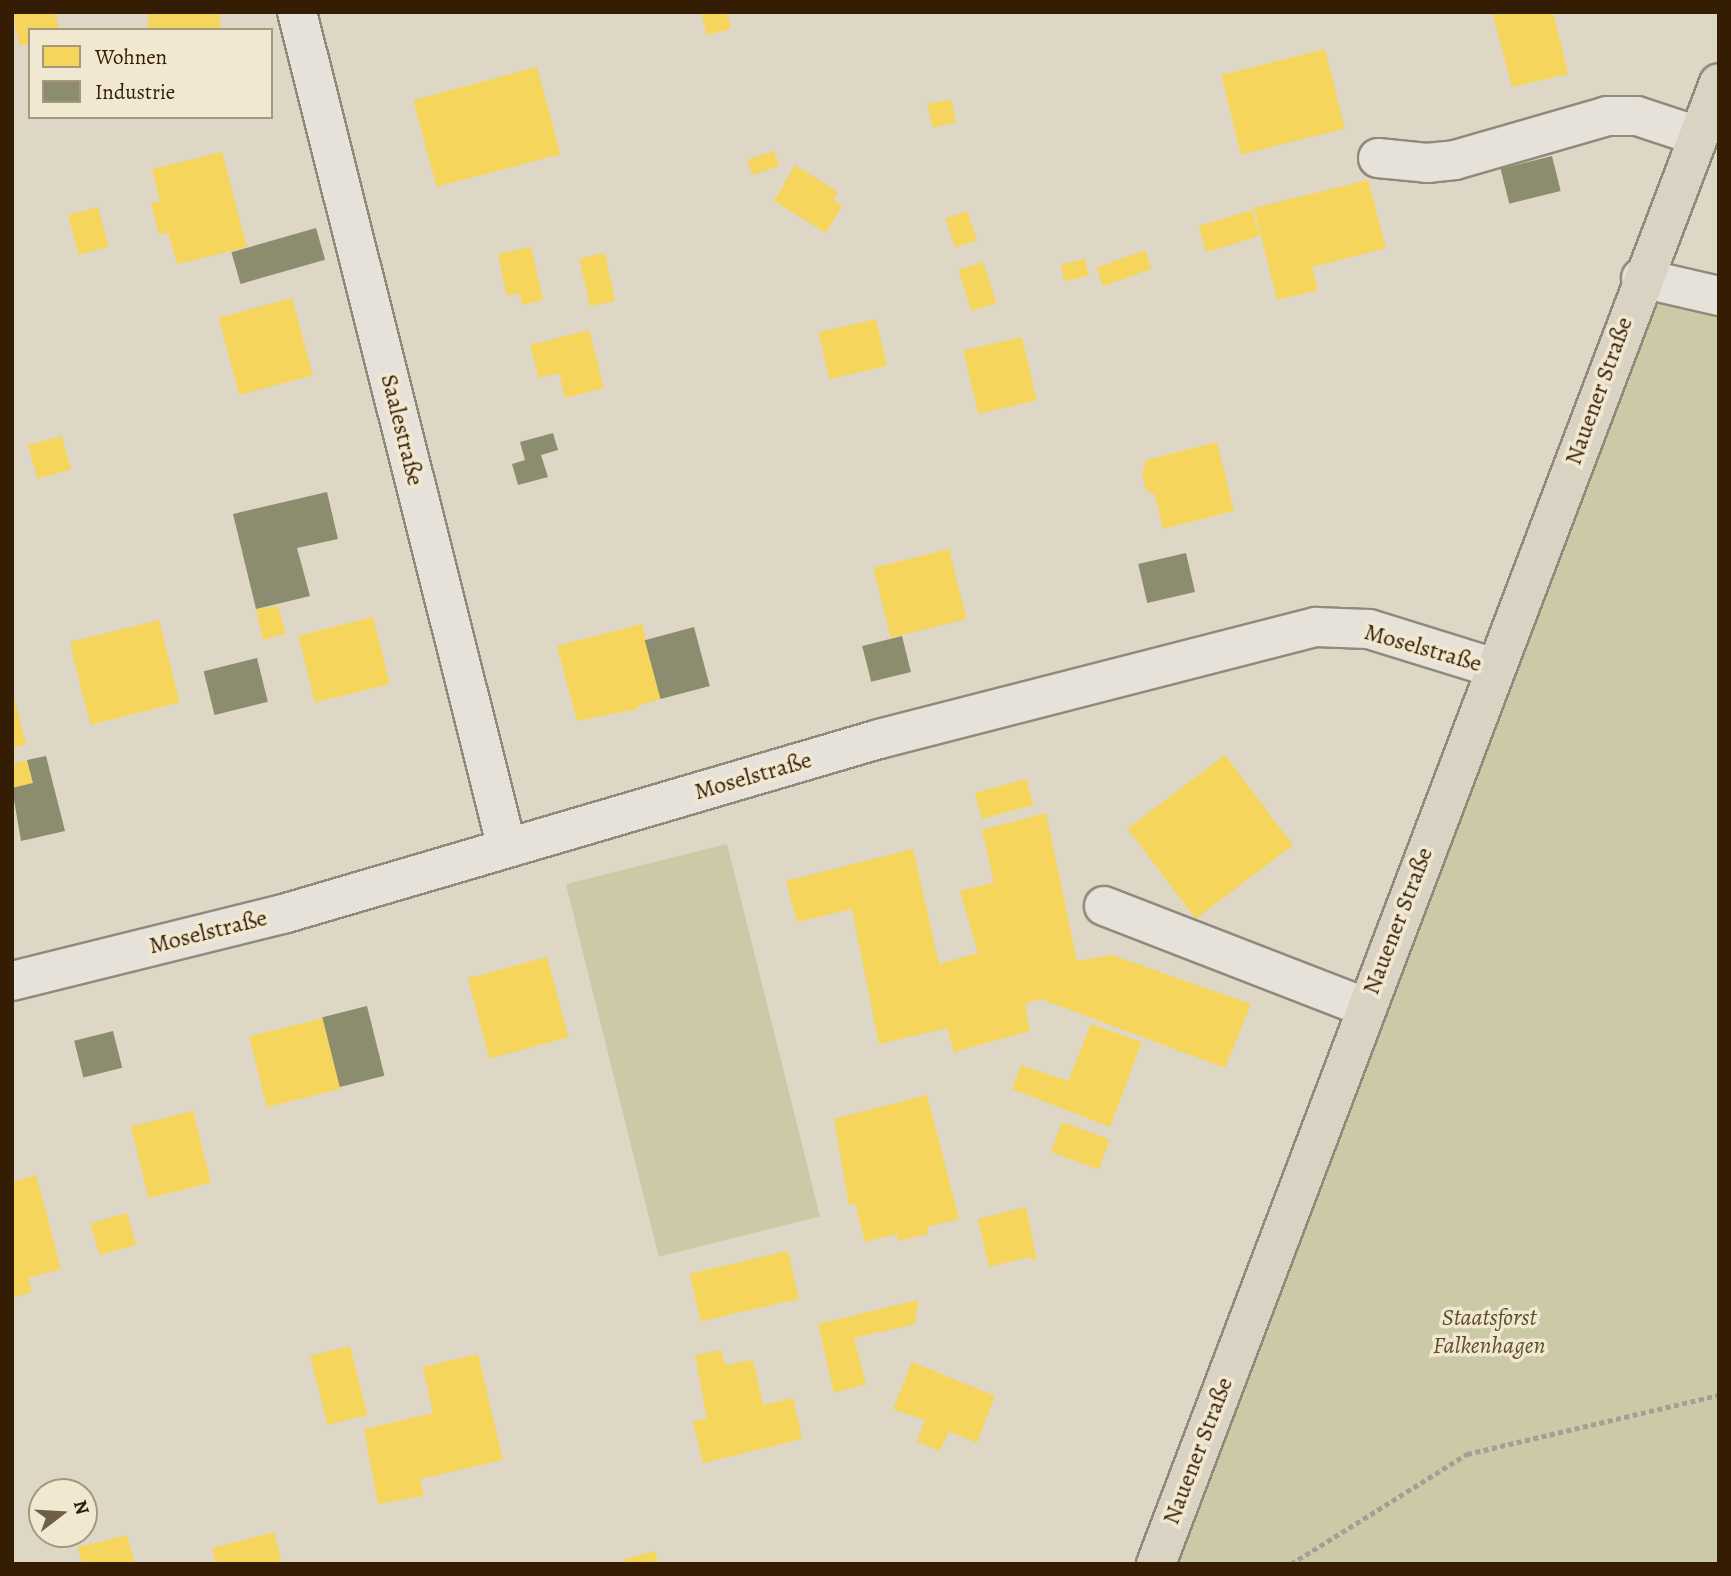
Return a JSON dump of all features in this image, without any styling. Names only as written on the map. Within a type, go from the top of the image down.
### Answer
[{"type":"main road","name":"Nauener Straße","points":[[1156,1564],[1641,278],[1719,83]]},
{"type":"street","name":"Saalestraße","points":[[297,12],[507,848]]},
{"type":"street","points":[[1378,158],[1427,163],[1455,160],[1607,116],[1637,116],[1698,136]]},
{"type":"street","points":[[1641,278],[1719,296]]},
{"type":"street","name":"Moselstraße","points":[[12,981],[283,914],[879,739],[1316,627],[1369,629],[1496,668]]},
{"type":"street","points":[[1104,906],[1365,1007]]},
{"type":"path","points":[[1291,1564],[1467,1454],[1719,1395]]},
{"type":"green space","name":"Staatsforst Falkenhagen","points":[[1641,278],[1719,296],[1719,1564],[1156,1564]]},
{"type":"green space","points":[[727,844],[820,1217],[659,1257],[566,884]]},
{"type":"building: Wohnen","points":[[12,12],[55,12],[59,28],[28,28],[28,44],[20,46]]},
{"type":"building: Wohnen","points":[[148,12],[220,12],[220,28],[148,28]]},
{"type":"building: Wohnen","points":[[701,12],[727,12],[731,29],[707,35]]},
{"type":"building: Wohnen","points":[[1492,12],[1553,12],[1568,74],[1512,87]]},
{"type":"building: Wohnen","points":[[1325,49],[1345,129],[1241,154],[1221,75]]},
{"type":"building: Wohnen","points":[[537,67],[560,154],[437,187],[413,100]]},
{"type":"building: Wohnen","points":[[951,99],[956,122],[933,127],[928,104]]},
{"type":"building: Wohnen","points":[[774,151],[779,166],[752,175],[747,160]]},
{"type":"building: Wohnen","points":[[222,152],[247,247],[177,264],[168,232],[159,235],[151,204],[160,201],[152,169]]},
{"type":"building: Wohnen","points":[[795,165],[838,192],[833,199],[842,206],[826,233],[774,201]]},
{"type":"building: Wohnen","points":[[1368,180],[1386,248],[1312,267],[1318,290],[1277,300],[1254,208]]},
{"type":"building: Wohnen","points":[[98,207],[109,247],[79,255],[68,215]]},
{"type":"building: Wohnen","points":[[1252,210],[1260,236],[1206,252],[1198,226]]},
{"type":"building: Wohnen","points":[[967,211],[977,240],[955,248],[945,218]]},
{"type":"building: Wohnen","points":[[531,247],[543,300],[522,305],[519,293],[507,296],[498,254]]},
{"type":"building: Wohnen","points":[[1145,250],[1152,269],[1103,287],[1096,268]]},
{"type":"building: Wohnen","points":[[605,253],[615,301],[590,306],[580,258]]},
{"type":"building: Wohnen","points":[[1085,259],[1089,276],[1064,281],[1061,265]]},
{"type":"building: Wohnen","points":[[983,262],[996,303],[972,311],[958,270]]},
{"type":"building: Wohnen","points":[[292,298],[313,375],[239,395],[219,318]]},
{"type":"building: Wohnen","points":[[876,319],[887,366],[829,379],[819,332]]},
{"type":"building: Wohnen","points":[[589,330],[604,388],[565,398],[559,373],[539,378],[530,345]]},
{"type":"building: Wohnen","points":[[1022,337],[1037,400],[978,414],[964,350]]},
{"type":"building: Wohnen","points":[[62,436],[71,470],[37,479],[28,445]]},
{"type":"building: Wohnen","points":[[1217,442],[1234,511],[1163,529],[1155,495],[1146,490],[1142,473],[1146,460]]},
{"type":"building: Wohnen","points":[[949,549],[966,619],[891,638],[873,568]]},
{"type":"building: Wohnen","points":[[278,606],[286,633],[263,640],[256,609]]},
{"type":"building: Wohnen","points":[[373,617],[390,684],[315,703],[298,636]]},
{"type":"building: Wohnen","points":[[159,620],[180,702],[90,725],[70,642]]},
{"type":"building: Wohnen","points":[[642,624],[661,699],[638,706],[638,709],[577,721],[557,646]]},
{"type":"building: Wohnen","points":[[12,690],[26,744],[12,748]]},
{"type":"building: Wohnen","points":[[1225,755],[1293,845],[1196,919],[1128,828]]},
{"type":"building: Wohnen","points":[[27,760],[33,783],[12,788],[12,764]]},
{"type":"building: Wohnen","points":[[1026,779],[1033,805],[982,819],[975,793]]},
{"type":"building: Wohnen","points":[[1046,813],[1077,961],[1112,955],[1251,1004],[1225,1068],[1041,999],[1025,1004],[1030,1031],[954,1052],[947,1028],[879,1044],[852,909],[797,922],[786,881],[913,849],[939,964],[978,953],[960,891],[994,882],[982,830]]},
{"type":"building: Wohnen","points":[[547,957],[568,1037],[489,1058],[468,978]]},
{"type":"building: Wohnen","points":[[323,1018],[341,1089],[267,1107],[249,1036]]},
{"type":"building: Wohnen","points":[[1091,1024],[1142,1042],[1110,1127],[1012,1089],[1021,1065],[1068,1081]]},
{"type":"building: Wohnen","points":[[927,1095],[959,1219],[927,1227],[928,1234],[898,1241],[897,1234],[865,1242],[855,1203],[849,1205],[834,1119]]},
{"type":"building: Wohnen","points":[[193,1111],[211,1183],[149,1198],[131,1126]]},
{"type":"building: Wohnen","points":[[1062,1122],[1110,1139],[1099,1170],[1051,1152]]},
{"type":"building: Wohnen","points":[[36,1175],[61,1269],[28,1278],[32,1292],[12,1298],[12,1182]]},
{"type":"building: Wohnen","points":[[1026,1207],[1037,1261],[1029,1257],[989,1267],[978,1219]]},
{"type":"building: Wohnen","points":[[127,1213],[136,1245],[100,1255],[90,1223]]},
{"type":"building: Wohnen","points":[[788,1251],[799,1299],[701,1321],[690,1274]]},
{"type":"building: Wohnen","points":[[918,1300],[915,1324],[854,1338],[866,1384],[834,1393],[818,1324]]},
{"type":"building: Wohnen","points":[[350,1346],[367,1415],[327,1425],[310,1356]]},
{"type":"building: Wohnen","points":[[721,1350],[725,1365],[753,1360],[763,1405],[793,1398],[802,1439],[703,1463],[693,1421],[707,1418],[695,1355]]},
{"type":"building: Wohnen","points":[[478,1354],[503,1460],[420,1479],[424,1496],[378,1504],[364,1429],[433,1413],[423,1367]]},
{"type":"building: Wohnen","points":[[912,1362],[995,1396],[977,1443],[949,1431],[940,1451],[917,1442],[925,1420],[893,1409]]},
{"type":"building: Wohnen","points":[[274,1532],[282,1564],[216,1564],[212,1548]]},
{"type":"building: Wohnen","points":[[127,1535],[135,1564],[82,1564],[78,1548],[98,1548],[98,1542]]},
{"type":"building: Wohnen","points":[[655,1551],[659,1564],[626,1564],[624,1559]]},
{"type":"building: Industrie","points":[[1552,156],[1561,191],[1509,204],[1501,169]]},
{"type":"building: Industrie","points":[[316,228],[325,260],[241,284],[231,252]]},
{"type":"building: Industrie","points":[[553,433],[558,450],[541,455],[548,477],[518,485],[512,464],[525,460],[520,442]]},
{"type":"building: Industrie","points":[[327,492],[338,539],[297,548],[310,596],[256,609],[233,514]]},
{"type":"building: Industrie","points":[[1186,553],[1195,592],[1147,603],[1138,564]]},
{"type":"building: Industrie","points":[[694,627],[710,686],[661,699],[645,640]]},
{"type":"building: Industrie","points":[[902,636],[911,672],[871,682],[862,646]]},
{"type":"building: Industrie","points":[[257,658],[268,702],[215,715],[204,671]]},
{"type":"building: Industrie","points":[[46,756],[65,831],[21,841],[12,788],[33,783],[27,760]]},
{"type":"building: Industrie","points":[[367,1006],[384,1076],[340,1087],[322,1017]]},
{"type":"building: Industrie","points":[[113,1031],[122,1068],[83,1078],[74,1041]]}]
